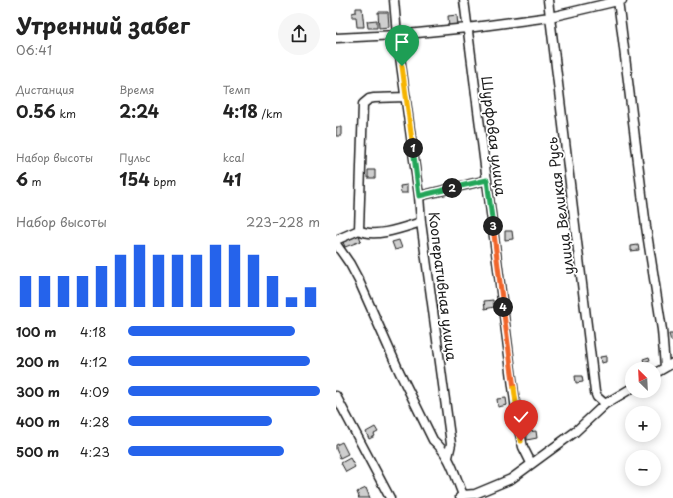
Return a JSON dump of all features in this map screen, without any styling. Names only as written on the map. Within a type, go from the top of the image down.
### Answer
[{"type":"street","name":"Кооперативная улица","points":[[394,0],[397,36],[451,444],[448,456]]},
{"type":"street","name":"Шурфовая улица","points":[[464,0],[518,426],[523,447],[531,463]]},
{"type":"street","name":"улица Великая Русь","points":[[548,0],[595,392],[597,397],[605,404]]},
{"type":"street","points":[[336,38],[397,36],[550,17],[620,0],[646,227],[662,330],[665,367]]},
{"type":"street","points":[[359,230],[363,104],[369,99],[374,98],[406,97]]},
{"type":"street","points":[[419,196],[487,180]]},
{"type":"street","points":[[359,230],[363,233],[372,234],[421,222]]},
{"type":"street","points":[[336,240],[359,230]]},
{"type":"street","points":[[336,244],[350,264],[359,281],[399,371],[433,440],[448,456],[461,496],[475,494],[511,479],[575,432],[605,404],[625,392]]},
{"type":"street","points":[[661,370],[673,363]]},
{"type":"street","points":[[336,396],[390,498]]},
{"type":"building","points":[[356,8],[362,8],[364,27],[357,27],[356,17],[352,17],[352,13],[356,12]]},
{"type":"building","points":[[378,12],[388,12],[389,27],[379,28]]},
{"type":"building","points":[[457,15],[458,27],[449,28],[448,16]]},
{"type":"building","points":[[377,20],[377,28],[368,28],[367,21]]},
{"type":"building","points":[[336,127],[341,127],[341,136],[336,136]]},
{"type":"building","points":[[368,170],[375,170],[375,178],[368,178]]},
{"type":"building","points":[[407,185],[407,193],[401,193],[400,186]]},
{"type":"building","points":[[505,231],[512,231],[513,239],[505,240]]},
{"type":"building","points":[[359,235],[361,241],[345,247],[343,242]]},
{"type":"building","points":[[399,240],[402,248],[395,250],[392,242]]},
{"type":"building","points":[[638,245],[639,250],[631,251],[631,246]]},
{"type":"building","points":[[493,300],[494,307],[485,309],[484,301]]},
{"type":"building","points":[[669,334],[673,334],[673,341],[671,341]]},
{"type":"building","points":[[606,356],[606,362],[601,363],[600,357]]},
{"type":"building","points":[[649,357],[650,360],[644,362],[643,359]]},
{"type":"building","points":[[575,376],[582,376],[583,382],[576,383]]},
{"type":"building","points":[[506,398],[507,405],[498,407],[497,399]]},
{"type":"building","points":[[375,427],[378,432],[374,434],[375,436],[369,439],[366,432]]},
{"type":"building","points":[[536,431],[537,438],[527,440],[527,432]]},
{"type":"building","points":[[342,442],[348,454],[340,458],[336,445]]},
{"type":"building","points":[[350,458],[355,467],[346,472],[341,463]]},
{"type":"building","points":[[366,488],[370,498],[358,498],[357,492]]},
{"type":"route","points":[[402,66],[419,196],[487,180],[521,441]]}]
